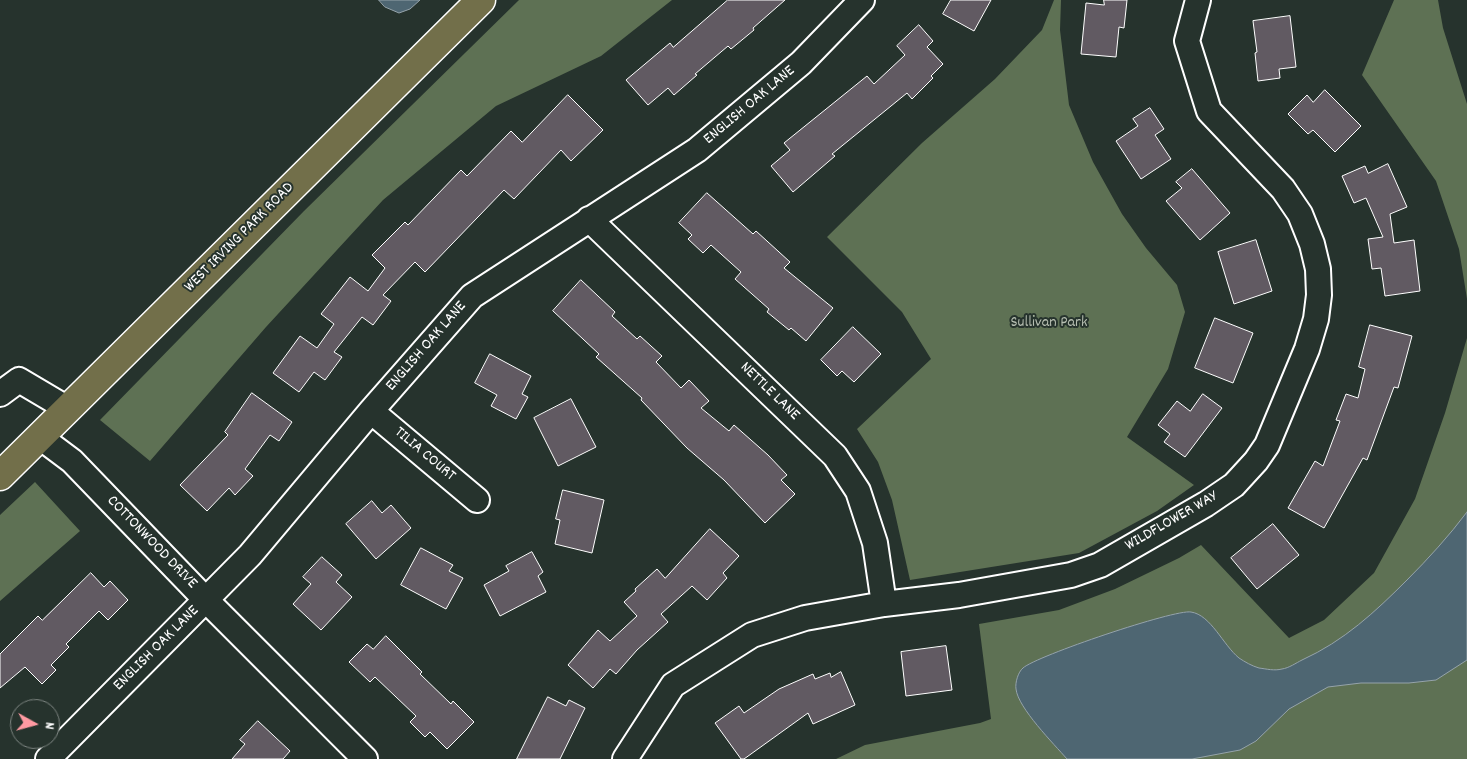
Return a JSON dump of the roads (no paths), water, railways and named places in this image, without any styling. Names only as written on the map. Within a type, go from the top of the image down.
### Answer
[{"type":"main road","name":"WEST IRVING PARK ROAD","points":[[0,476],[481,0]]},
{"type":"street","name":"ENGLISH OAK LANE","points":[[48,759],[250,555],[371,411],[472,296],[697,150],[801,63],[862,0]]},
{"type":"street","name":"WILDFLOWER WAY","points":[[625,759],[673,685],[752,635],[805,618],[884,604],[959,595],[1071,575],[1100,565],[1206,504],[1234,485],[1256,461],[1267,445],[1307,349],[1316,320],[1319,295],[1318,270],[1312,244],[1300,214],[1283,189],[1209,111],[1187,41],[1198,0]]},
{"type":"street","name":"NETTLE LANE","points":[[589,219],[835,456],[858,491],[861,500],[875,543],[884,604]]},
{"type":"street","points":[[0,394],[19,380],[68,409]]},
{"type":"street","name":"TILIA COURT","points":[[371,411],[477,500]]},
{"type":"street","name":"COTTONWOOD DRIVE","points":[[40,437],[72,461],[206,600],[365,759]]},
{"type":"water","points":[[379,0],[420,0],[410,9],[399,13],[385,7]]},
{"type":"water","points":[[1467,512],[1467,660],[1436,680],[1409,683],[1361,683],[1328,687],[1289,709],[1256,741],[1240,750],[1192,759],[1067,759],[1037,726],[1018,697],[1016,681],[1018,675],[1023,668],[1033,662],[1106,634],[1180,613],[1191,612],[1205,619],[1233,652],[1249,664],[1270,670],[1287,668],[1332,644],[1371,614],[1423,564]]},
{"type":"park label","name":"Sullivan Park","points":[[1049,324]]}]
